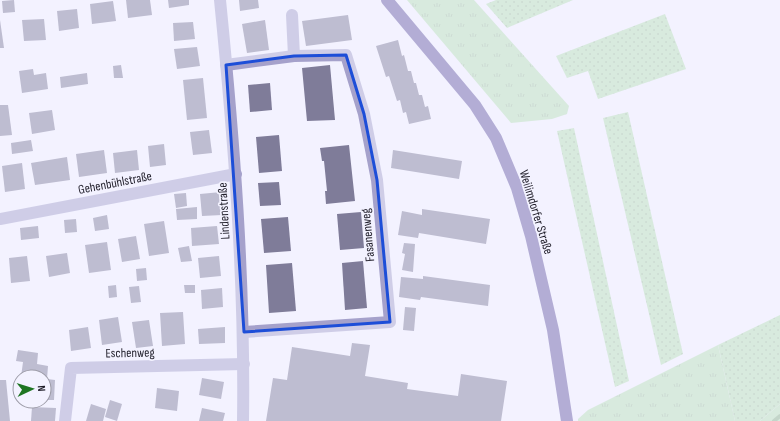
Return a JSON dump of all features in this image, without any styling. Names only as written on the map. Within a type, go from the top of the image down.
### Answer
[{"type":"main road","name":"Weilimdorfer Straße","points":[[387,0],[475,105],[496,138],[517,188],[531,236],[553,330],[567,421]]},
{"type":"street","name":"Lindenstraße","points":[[220,0],[236,174],[244,332],[243,421]]},
{"type":"street","points":[[292,15],[294,56]]},
{"type":"street","name":"Fasanenweg","points":[[226,65],[294,56],[346,55],[364,114],[377,180],[390,322],[244,332]]},
{"type":"street","name":"Gehenbühlstraße","points":[[0,219],[236,174]]},
{"type":"street","name":"Eschenweg","points":[[65,421],[71,368],[244,364]]},
{"type":"highlighted area","points":[[346,55],[364,114],[377,180],[390,322],[244,332],[226,65],[294,56]]},
{"type":"green space","points":[[407,0],[474,0],[569,106],[567,114],[552,119],[511,123]]},
{"type":"green space","points":[[496,0],[573,0],[507,28],[486,4]]},
{"type":"green space","points":[[665,14],[686,69],[598,99],[588,71],[567,78],[556,56]]},
{"type":"green space","points":[[628,112],[683,354],[661,365],[603,118]]},
{"type":"green space","points":[[574,128],[629,381],[615,387],[557,131]]},
{"type":"green space","points":[[780,315],[780,404],[760,421],[735,421],[718,345]]},
{"type":"green space","points":[[718,345],[735,421],[578,421],[578,419],[588,410]]},
{"type":"green space","points":[[780,404],[780,421],[760,421]]},
{"type":"building","points":[[14,0],[15,12],[3,13],[2,1]]},
{"type":"building","points":[[126,0],[150,0],[152,15],[128,18]]},
{"type":"building","points":[[168,0],[189,0],[189,5],[169,8]]},
{"type":"building","points":[[239,0],[258,0],[259,8],[240,11]]},
{"type":"building","points":[[113,1],[116,21],[92,24],[90,4]]},
{"type":"building","points":[[77,9],[79,28],[59,31],[57,11]]},
{"type":"building","points":[[348,15],[352,40],[306,46],[302,21]]},
{"type":"building","points":[[44,19],[46,40],[24,41],[22,20]]},
{"type":"building","points":[[0,20],[4,48],[0,48]]},
{"type":"building","points":[[265,20],[269,50],[247,53],[242,24]]},
{"type":"building","points":[[193,22],[195,39],[174,41],[173,23]]},
{"type":"building","points":[[398,40],[408,71],[411,71],[419,95],[422,95],[425,107],[428,106],[431,119],[409,124],[406,112],[403,113],[400,100],[397,101],[389,76],[386,77],[376,46]]},
{"type":"building","points":[[197,47],[200,66],[177,69],[174,49]]},
{"type":"building","points":[[121,65],[123,78],[114,78],[113,66]]},
{"type":"building","points":[[330,65],[335,120],[307,121],[302,68]]},
{"type":"building","points":[[33,69],[34,75],[46,73],[48,89],[22,93],[19,71]]},
{"type":"building","points":[[87,73],[88,84],[61,88],[60,77]]},
{"type":"building","points":[[203,78],[207,118],[187,120],[183,80]]},
{"type":"building","points":[[270,83],[272,110],[250,112],[248,85]]},
{"type":"building","points":[[0,105],[8,105],[12,135],[0,136]]},
{"type":"building","points":[[52,110],[55,130],[32,134],[29,113]]},
{"type":"building","points":[[209,130],[212,153],[193,155],[190,132]]},
{"type":"building","points":[[279,135],[282,171],[259,173],[256,137]]},
{"type":"building","points":[[31,140],[33,151],[12,154],[11,143]]},
{"type":"building","points":[[164,144],[166,165],[150,167],[148,146]]},
{"type":"building","points":[[349,145],[355,201],[326,204],[325,191],[327,191],[324,161],[322,161],[320,148]]},
{"type":"building","points":[[104,150],[107,173],[79,177],[76,154]]},
{"type":"building","points":[[137,150],[139,170],[115,173],[113,153]]},
{"type":"building","points":[[393,150],[462,161],[459,179],[391,168]]},
{"type":"building","points":[[67,157],[70,180],[35,185],[31,163]]},
{"type":"building","points":[[22,163],[25,189],[5,192],[2,166]]},
{"type":"building","points":[[279,182],[281,205],[260,206],[258,183]]},
{"type":"building","points":[[221,192],[222,215],[202,216],[200,194]]},
{"type":"building","points":[[186,193],[187,206],[176,208],[174,194]]},
{"type":"building","points":[[197,207],[197,219],[177,220],[176,209]]},
{"type":"building","points":[[422,209],[490,219],[486,244],[419,233],[418,238],[398,235],[402,211],[422,215]]},
{"type":"building","points":[[361,212],[364,248],[340,250],[337,214]]},
{"type":"building","points":[[107,215],[109,229],[95,231],[93,218]]},
{"type":"building","points":[[288,217],[291,251],[264,253],[261,219]]},
{"type":"building","points":[[76,219],[77,232],[65,233],[64,220]]},
{"type":"building","points":[[164,221],[169,253],[149,256],[144,224]]},
{"type":"building","points":[[38,226],[39,238],[21,240],[20,228]]},
{"type":"building","points":[[217,226],[219,244],[192,246],[191,228]]},
{"type":"building","points":[[136,236],[140,259],[122,262],[118,239]]},
{"type":"building","points":[[107,242],[111,270],[89,273],[85,245]]},
{"type":"building","points":[[404,243],[415,244],[413,272],[402,270],[405,254],[402,253]]},
{"type":"building","points":[[189,246],[192,261],[181,262],[178,248]]},
{"type":"building","points":[[67,253],[70,273],[49,277],[46,256]]},
{"type":"building","points":[[27,256],[30,281],[11,283],[9,258]]},
{"type":"building","points":[[219,256],[221,276],[200,278],[198,258]]},
{"type":"building","points":[[363,261],[367,308],[345,310],[342,263]]},
{"type":"building","points":[[292,263],[296,311],[269,313],[266,265]]},
{"type":"building","points":[[146,268],[147,280],[137,281],[136,269]]},
{"type":"building","points":[[423,276],[490,285],[488,306],[421,297],[420,300],[399,297],[401,277],[423,279]]},
{"type":"building","points":[[116,285],[117,297],[109,298],[108,286]]},
{"type":"building","points":[[184,285],[195,285],[195,293],[185,293]]},
{"type":"building","points":[[139,286],[141,302],[131,303],[129,287]]},
{"type":"building","points":[[222,288],[223,307],[202,309],[201,290]]},
{"type":"building","points":[[405,307],[416,308],[414,331],[403,330]]},
{"type":"building","points":[[183,312],[185,344],[162,346],[160,313]]},
{"type":"building","points":[[118,317],[122,342],[102,345],[99,320]]},
{"type":"building","points":[[149,320],[153,346],[136,348],[132,322]]},
{"type":"building","points":[[88,327],[91,348],[71,351],[69,330]]},
{"type":"building","points":[[225,327],[225,343],[199,344],[198,329]]},
{"type":"building","points":[[352,343],[370,345],[365,376],[408,383],[407,389],[458,396],[461,374],[507,381],[501,421],[266,421],[273,378],[287,380],[292,347],[350,356]]},
{"type":"building","points":[[18,350],[38,353],[37,364],[48,366],[48,369],[22,369],[23,362],[16,361]]},
{"type":"building","points":[[202,378],[224,382],[221,399],[199,395]]},
{"type":"building","points":[[0,380],[6,380],[10,421],[0,421]]},
{"type":"building","points":[[52,380],[55,380],[54,400],[52,400]]},
{"type":"building","points":[[157,388],[179,391],[177,411],[155,408]]},
{"type":"building","points":[[110,400],[122,404],[117,421],[105,417]]},
{"type":"building","points":[[91,404],[106,409],[103,421],[86,421]]},
{"type":"building","points":[[56,408],[55,421],[31,421],[32,409]]},
{"type":"building","points":[[202,408],[225,413],[223,421],[199,421]]},
{"type":"waterway","points":[[774,421],[780,416]]}]
